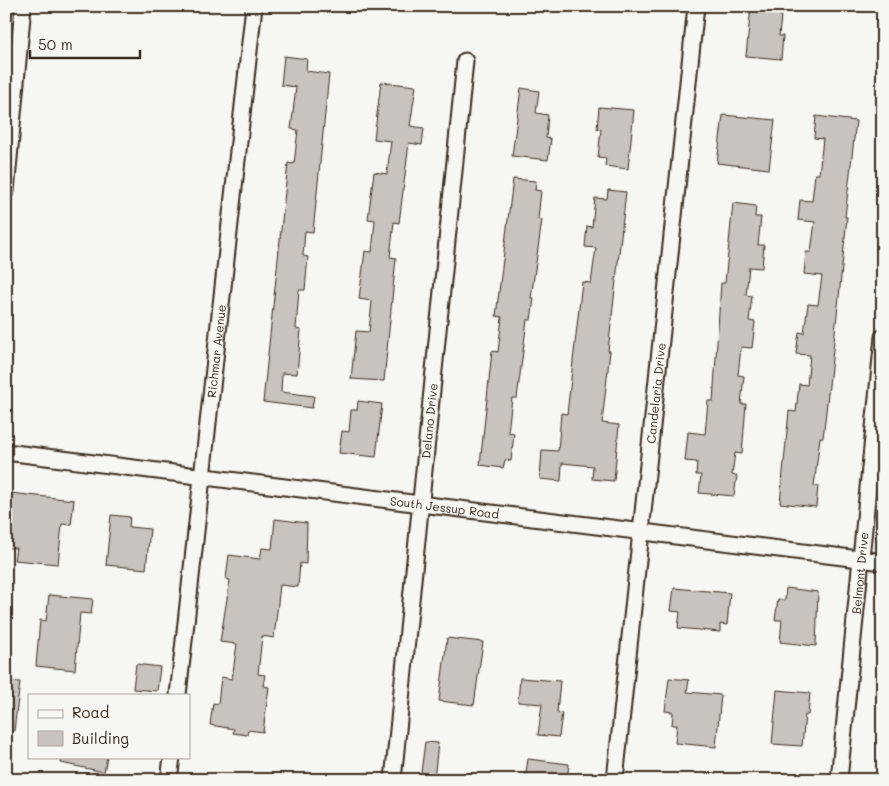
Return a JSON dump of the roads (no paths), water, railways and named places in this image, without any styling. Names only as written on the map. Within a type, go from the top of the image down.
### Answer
[{"type":"street","points":[[6,191],[23,6]]},
{"type":"street","name":"Richmar Avenue","points":[[178,694],[254,6]]},
{"type":"street","name":"Candelaria Drive","points":[[615,780],[696,6]]},
{"type":"street","name":"Delano Drive","points":[[392,780],[465,61]]},
{"type":"street","name":"Belmont Drive","points":[[839,780],[883,337]]},
{"type":"street","name":"South Jessup Road","points":[[6,452],[883,562]]},
{"type":"street","points":[[169,780],[172,758]]}]
